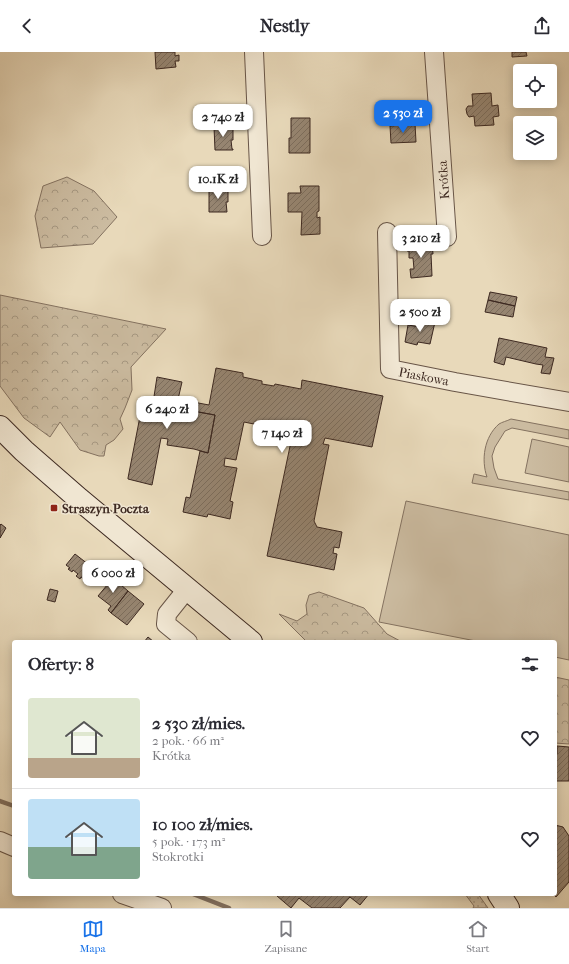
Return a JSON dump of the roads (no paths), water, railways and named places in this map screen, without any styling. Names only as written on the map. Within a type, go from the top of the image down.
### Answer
[{"type":"main road","points":[[0,427],[54,477],[249,640]]},
{"type":"main road","points":[[500,896],[508,908]]},
{"type":"street","points":[[254,52],[262,236]]},
{"type":"street","name":"Krótka","points":[[434,52],[447,237]]},
{"type":"street","name":"Piaskowa","points":[[387,232],[390,369],[569,402]]},
{"type":"street","points":[[186,640],[166,624],[167,614],[187,589]]},
{"type":"street","points":[[0,841],[12,846]]},
{"type":"street","points":[[128,896],[162,908]]},
{"type":"waterway","points":[[0,801],[12,805]]},
{"type":"waterway","points":[[198,896],[229,908]]},
{"type":"place","name":"Straszyn Poczta","points":[[54,508]]}]
